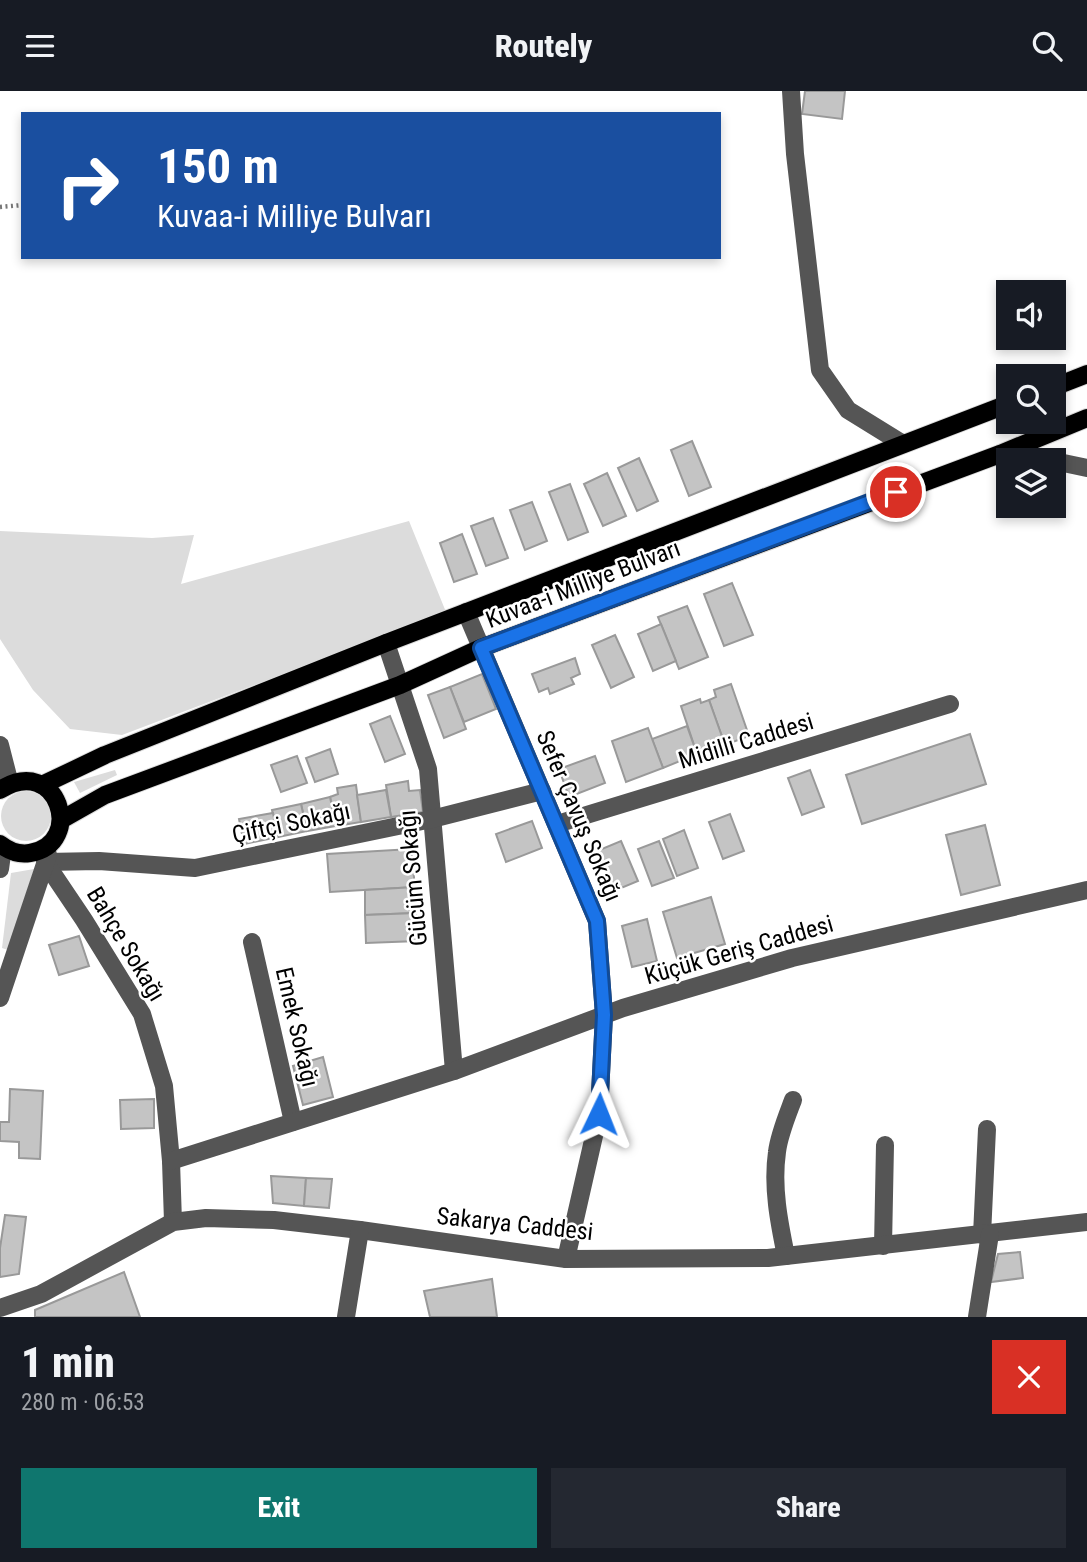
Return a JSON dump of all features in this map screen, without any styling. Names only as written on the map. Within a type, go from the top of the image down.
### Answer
[{"type":"main road","points":[[1066,382],[1087,374]]},
{"type":"main road","name":"Kuvaa-i Milliye Bulvarı","points":[[42,785],[105,755],[386,643],[996,409]]},
{"type":"main road","name":"Kuvaa-i Milliye Bulvarı","points":[[1012,448],[1087,418]]},
{"type":"main road","name":"Kuvaa-i Milliye Bulvarı","points":[[2,845],[14,852],[26,854],[38,851],[49,845],[59,828],[104,795],[400,685],[481,648],[996,455]]},
{"type":"main road","points":[[5,787],[20,781],[42,785],[57,800],[59,828]]},
{"type":"street","points":[[791,91],[794,154],[820,370],[848,410],[903,444]]},
{"type":"street","points":[[1066,463],[1087,468]]},
{"type":"street","name":"Sefer Çavuş Sokağı","points":[[466,612],[597,921],[604,1015],[599,1114],[566,1259]]},
{"type":"street","name":"Gücüm Sokağı","points":[[386,643],[428,769],[454,1071]]},
{"type":"street","name":"Midilli Caddesi","points":[[557,824],[950,704]]},
{"type":"street","points":[[0,745],[5,787]]},
{"type":"street","name":"Çiftçi Sokağı","points":[[45,862],[99,861],[195,868],[432,819],[542,791]]},
{"type":"street","points":[[0,998],[59,828]]},
{"type":"street","points":[[0,869],[2,845]]},
{"type":"street","name":"Bahçe Sokağı","points":[[45,862],[142,1014],[164,1086],[173,1222]]},
{"type":"street","name":"Küçük Geriş Caddesi","points":[[171,1161],[454,1071],[604,1015],[792,958],[1087,890]]},
{"type":"street","name":"Emek Sokağı","points":[[252,943],[293,1122]]},
{"type":"street","points":[[786,1256],[778,1221],[776,1161],[793,1100]]},
{"type":"street","points":[[977,1317],[986,1235],[987,1129]]},
{"type":"street","points":[[883,1246],[885,1145]]},
{"type":"street","name":"Sakarya Caddesi","points":[[0,1308],[41,1294],[173,1222],[229,1217],[360,1230],[566,1259],[786,1256],[1087,1222]]},
{"type":"street","points":[[346,1317],[360,1230]]},
{"type":"path","points":[[0,207],[21,205]]},
{"type":"shaded area","points":[[409,521],[446,612],[122,735],[70,729],[33,690],[0,639],[0,531],[152,538],[194,535],[181,584]]},
{"type":"shaded area","points":[[115,770],[117,775],[80,793],[74,782]]},
{"type":"shaded area","points":[[26,791],[44,798],[51,816],[44,834],[26,841],[8,834],[1,816],[8,798]]},
{"type":"shaded area","points":[[34,869],[8,950],[2,948],[11,873]]},
{"type":"building","points":[[805,91],[845,91],[842,119],[802,114]]},
{"type":"building","points":[[692,441],[711,487],[689,496],[671,450]]},
{"type":"building","points":[[639,458],[658,501],[637,511],[618,468]]},
{"type":"building","points":[[607,473],[626,516],[603,526],[584,484]]},
{"type":"building","points":[[570,484],[588,532],[568,540],[549,492]]},
{"type":"building","points":[[532,502],[547,541],[525,550],[510,510]]},
{"type":"building","points":[[493,518],[508,558],[486,566],[471,526]]},
{"type":"building","points":[[462,534],[477,574],[454,582],[440,543]]},
{"type":"building","points":[[732,583],[753,635],[724,646],[704,594]]},
{"type":"building","points":[[687,606],[708,657],[679,669],[658,617]]},
{"type":"building","points":[[661,624],[676,661],[653,671],[638,634]]},
{"type":"building","points":[[615,635],[634,677],[611,688],[592,645]]},
{"type":"building","points":[[575,658],[580,674],[571,678],[574,684],[550,694],[548,688],[539,692],[532,674]]},
{"type":"building","points":[[482,674],[496,709],[464,722],[450,687]]},
{"type":"building","points":[[731,684],[749,736],[725,745],[709,700],[716,697],[714,690]]},
{"type":"building","points":[[450,687],[466,729],[444,738],[428,695]]},
{"type":"building","points":[[700,699],[701,703],[709,700],[725,745],[697,754],[681,706]]},
{"type":"building","points":[[390,716],[405,754],[385,762],[370,724]]},
{"type":"building","points":[[687,726],[697,754],[663,768],[652,739]]},
{"type":"building","points":[[648,728],[663,768],[626,782],[612,741]]},
{"type":"building","points":[[970,734],[986,784],[862,824],[846,775]]},
{"type":"building","points":[[330,749],[338,774],[315,782],[306,758]]},
{"type":"building","points":[[297,756],[307,783],[281,792],[271,765]]},
{"type":"building","points":[[595,756],[605,783],[569,797],[559,769]]},
{"type":"building","points":[[810,770],[824,807],[802,815],[788,778]]},
{"type":"building","points":[[408,781],[409,791],[420,790],[423,812],[391,817],[386,785]]},
{"type":"building","points":[[356,785],[361,822],[336,826],[330,797],[338,794],[337,788]]},
{"type":"building","points":[[386,790],[391,817],[361,822],[357,795]]},
{"type":"building","points":[[330,797],[336,826],[307,831],[301,804]]},
{"type":"building","points":[[301,804],[307,831],[278,837],[272,810]]},
{"type":"building","points":[[273,813],[278,837],[244,844],[239,819]]},
{"type":"building","points":[[730,814],[744,851],[723,859],[709,822]]},
{"type":"building","points":[[532,821],[542,848],[506,862],[496,834]]},
{"type":"building","points":[[985,825],[1000,885],[961,895],[946,835]]},
{"type":"building","points":[[684,830],[698,868],[677,876],[663,839]]},
{"type":"building","points":[[621,841],[638,881],[614,891],[597,851]]},
{"type":"building","points":[[659,841],[674,878],[652,886],[638,849]]},
{"type":"building","points":[[411,849],[415,887],[330,892],[327,854]]},
{"type":"building","points":[[415,887],[416,913],[365,915],[365,890]]},
{"type":"building","points":[[711,897],[725,944],[677,958],[663,912]]},
{"type":"building","points":[[416,913],[418,941],[366,943],[365,915]]},
{"type":"building","points":[[647,919],[657,961],[632,967],[622,926]]},
{"type":"building","points":[[79,936],[89,966],[59,975],[49,945]]},
{"type":"building","points":[[323,1057],[333,1097],[303,1105],[293,1066]]},
{"type":"building","points":[[10,1089],[43,1091],[40,1159],[19,1158],[19,1142],[0,1141],[0,1122],[9,1122]]},
{"type":"building","points":[[154,1099],[154,1128],[121,1129],[120,1100]]},
{"type":"building","points":[[271,1176],[306,1178],[304,1206],[273,1203]]},
{"type":"building","points":[[306,1178],[332,1179],[329,1208],[304,1206]]},
{"type":"building","points":[[5,1215],[26,1217],[19,1274],[0,1277],[0,1248]]},
{"type":"building","points":[[1020,1252],[1023,1278],[991,1282],[998,1254]]},
{"type":"building","points":[[124,1272],[140,1317],[35,1317],[35,1310]]},
{"type":"building","points":[[492,1279],[497,1317],[430,1317],[424,1291]]},
{"type":"route","points":[[599,1114],[604,1015],[597,921],[481,648],[896,492]]}]
